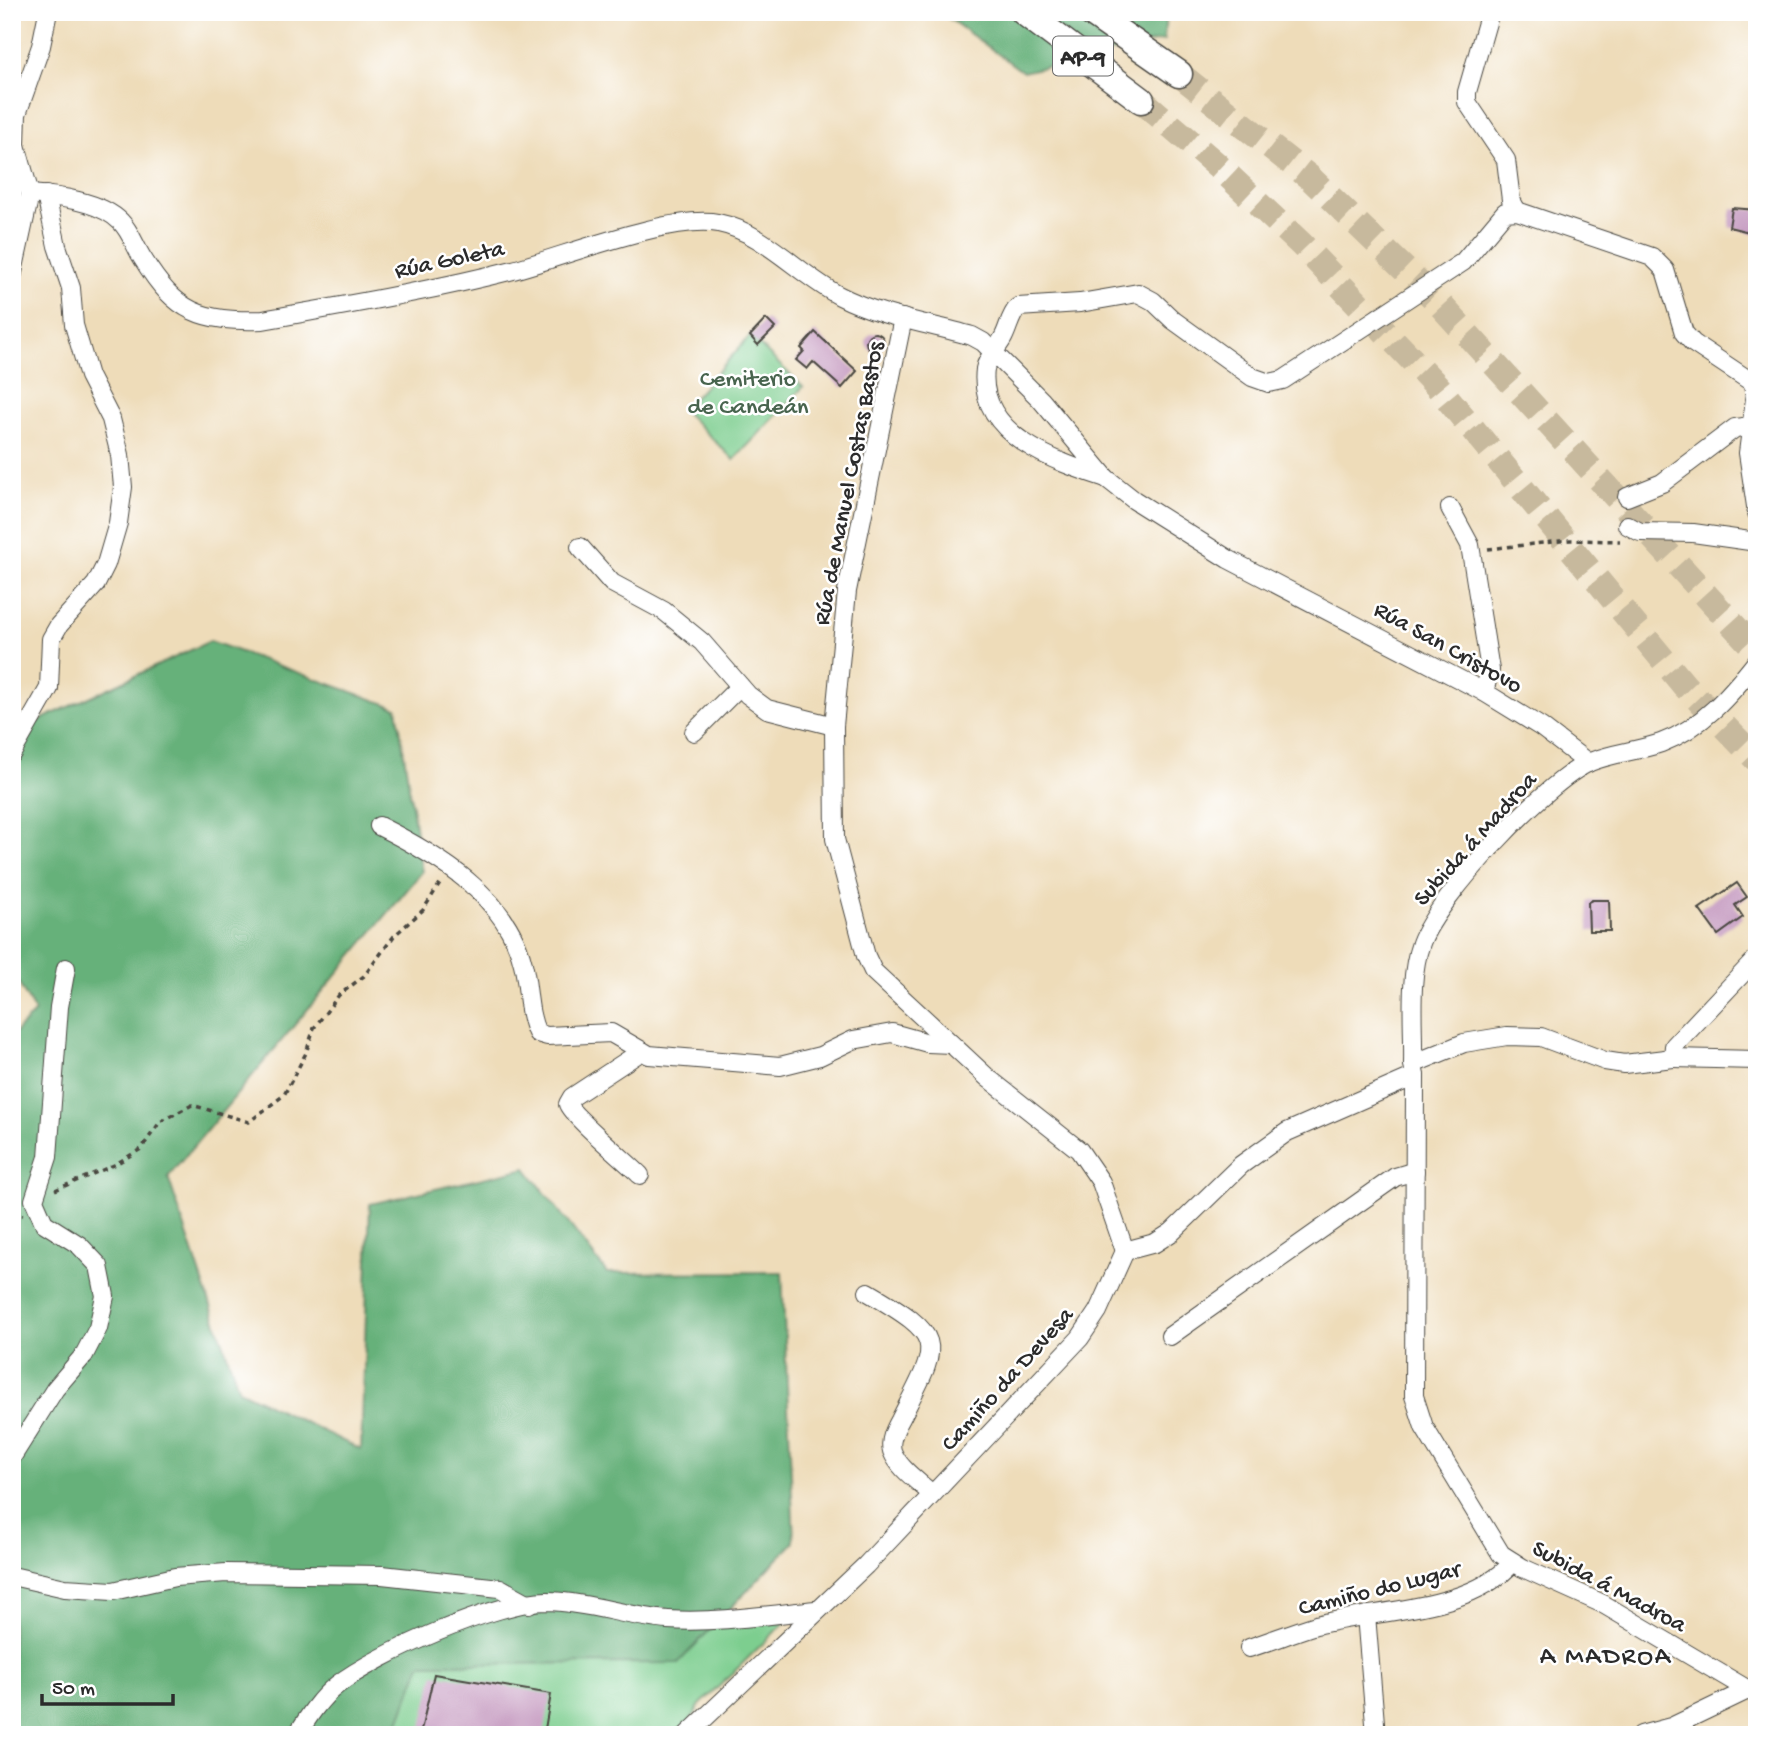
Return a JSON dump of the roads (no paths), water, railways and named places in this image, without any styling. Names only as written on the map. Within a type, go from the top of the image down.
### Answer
[{"type":"highway","name":"AP-9","points":[[1024,12],[1141,100]]},
{"type":"highway","name":"AP-9","points":[[1090,12],[1179,74]]},
{"type":"street","points":[[12,753],[49,688],[51,639],[59,625],[96,584],[106,564],[118,523],[123,487],[120,455],[111,419],[89,376],[74,325],[71,288],[38,195],[16,145],[17,114],[41,46],[48,12]]},
{"type":"street","points":[[1490,12],[1467,92],[1467,102],[1506,160],[1511,200],[1517,211]]},
{"type":"street","points":[[12,277],[38,195]]},
{"type":"street","name":"Rúa Goleta","points":[[38,195],[109,212],[120,221],[148,267],[172,299],[196,314],[225,321],[263,320],[499,273],[665,226],[698,222],[734,227],[755,238],[832,292],[903,318]]},
{"type":"street","points":[[994,352],[1018,307],[1080,303],[1138,293],[1153,301],[1173,320],[1252,377],[1269,383],[1283,380],[1463,262],[1505,212],[1517,211],[1652,257],[1660,263],[1684,333],[1693,344],[1755,379],[1748,453],[1757,513]]},
{"type":"street","name":"Rúa San Cristovo","points":[[903,318],[972,336],[994,352],[1041,400],[1106,478],[1176,527],[1228,559],[1484,692],[1541,727],[1588,763]]},
{"type":"street","name":"Rúa de Manuel Costas Bastos","points":[[903,318],[847,590],[834,726],[835,839],[866,956],[883,983],[1088,1161],[1101,1182],[1125,1251]]},
{"type":"street","name":"Rúa San Cristovo","points":[[994,352],[985,367],[987,398],[1007,430],[1066,466],[1106,478]]},
{"type":"street","points":[[1627,497],[1662,483],[1735,428],[1751,426]]},
{"type":"street","points":[[1450,508],[1471,552],[1490,670],[1484,692]]},
{"type":"street","points":[[1634,528],[1757,541]]},
{"type":"street","points":[[580,547],[612,583],[664,611],[702,642],[740,686],[767,709],[834,726]]},
{"type":"street","points":[[1588,763],[1663,742],[1681,733],[1721,704],[1757,661]]},
{"type":"street","points":[[694,732],[740,686]]},
{"type":"street","name":"Subida á Madroa","points":[[1588,763],[1555,784],[1511,827],[1461,884],[1427,929],[1420,945],[1415,974],[1414,1396],[1424,1427],[1501,1554],[1603,1604],[1752,1692]]},
{"type":"street","points":[[379,826],[450,865],[495,911],[513,937],[523,963],[532,1023],[537,1033],[547,1037],[611,1033],[649,1055],[780,1066],[820,1056],[853,1040],[892,1033],[928,1043],[951,1044]]},
{"type":"street","points":[[1673,1058],[1674,1046],[1757,958]]},
{"type":"street","points":[[12,1457],[55,1389],[84,1355],[98,1328],[105,1296],[99,1266],[79,1244],[44,1223],[34,1200],[48,1157],[59,1007],[66,968]]},
{"type":"street","points":[[1125,1251],[1155,1243],[1172,1233],[1241,1165],[1287,1132],[1464,1043],[1507,1036],[1541,1037],[1605,1061],[1624,1064],[1673,1058],[1757,1060]]},
{"type":"street","points":[[640,1175],[591,1128],[570,1113],[568,1104],[572,1097],[642,1051]]},
{"type":"street","points":[[1170,1336],[1395,1177],[1415,1171]]},
{"type":"street","name":"Camiño da Devesa","points":[[687,1735],[816,1609],[866,1565],[1080,1338],[1098,1311],[1125,1251]]},
{"type":"street","points":[[868,1292],[909,1316],[927,1336],[931,1349],[928,1364],[893,1434],[891,1449],[902,1467],[932,1494]]},
{"type":"street","name":"Camiño do Lugar","points":[[1249,1648],[1316,1625],[1462,1596],[1503,1574],[1513,1562]]},
{"type":"street","points":[[12,1576],[65,1588],[113,1591],[175,1577],[226,1573],[382,1575],[499,1588],[529,1604]]},
{"type":"street","points":[[297,1735],[334,1688],[362,1667],[429,1635],[529,1604],[557,1602],[664,1619],[699,1621],[816,1609]]},
{"type":"street","points":[[1366,1615],[1376,1735]]},
{"type":"street","points":[[1641,1735],[1671,1727],[1752,1692]]},
{"type":"tunnel","points":[[1179,74],[1309,177],[1435,299],[1757,651]]},
{"type":"tunnel","points":[[1141,100],[1217,165],[1301,244],[1438,387],[1684,685],[1757,760]]},
{"type":"district","name":"A MADROA","points":[[1606,1654]]},
{"type":"park label","name":"Cemiterio de Candeán","points":[[748,391]]}]
